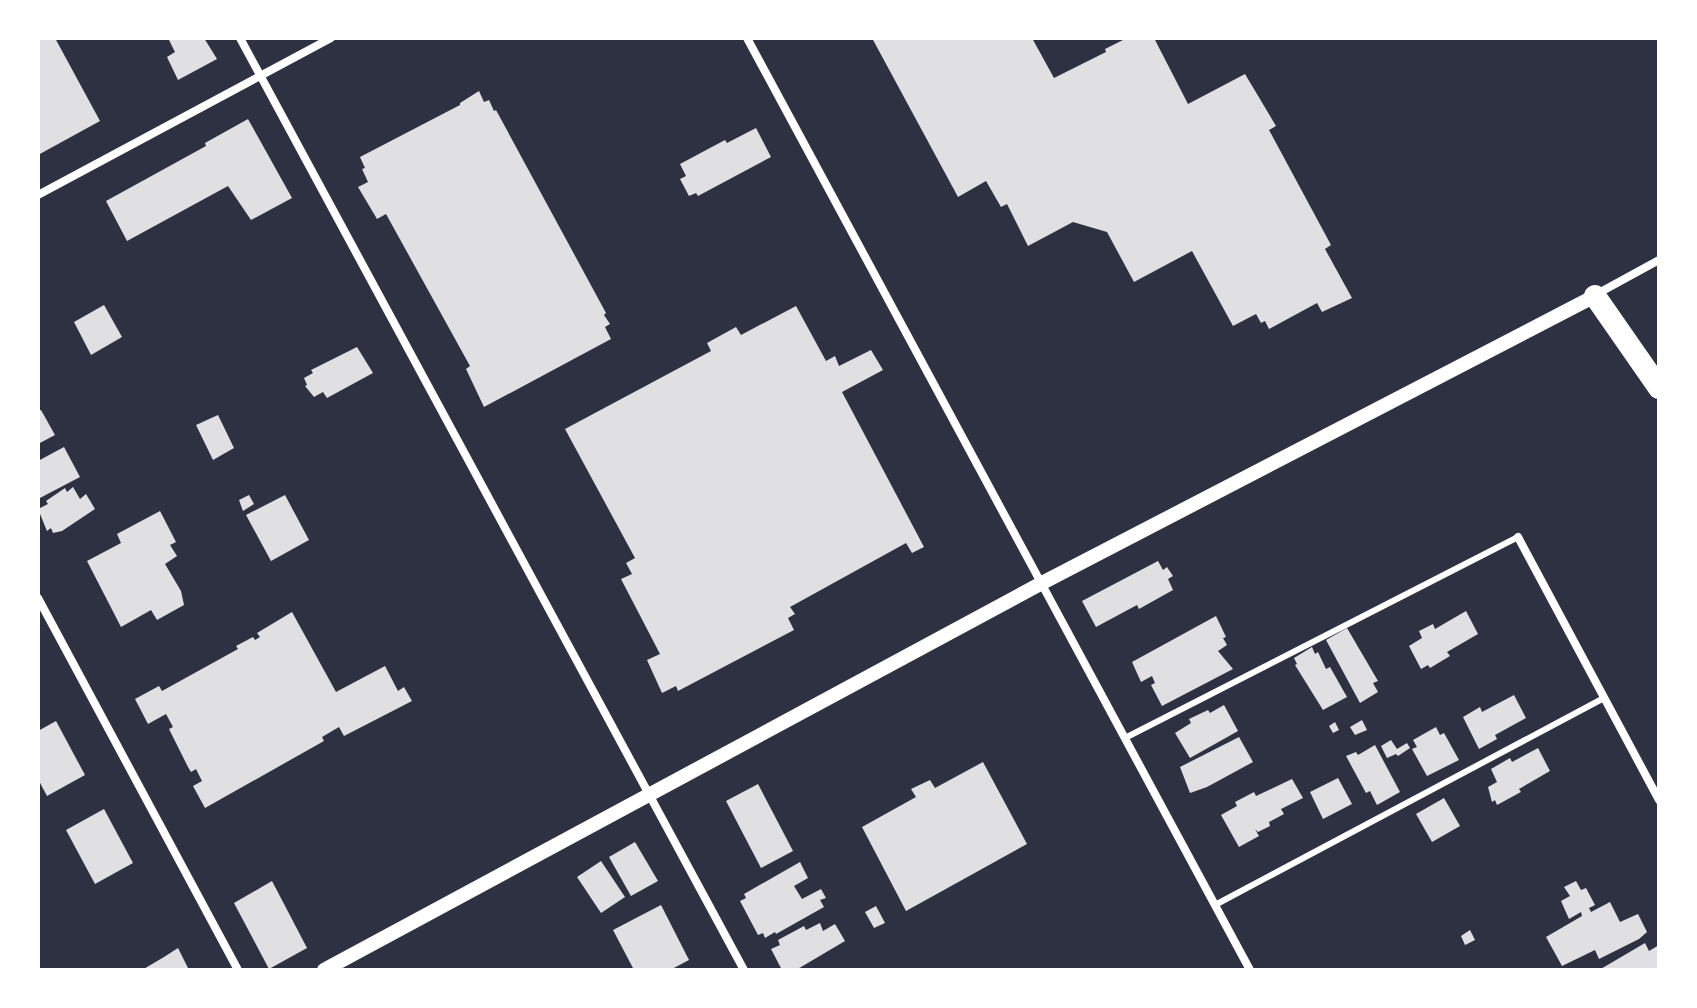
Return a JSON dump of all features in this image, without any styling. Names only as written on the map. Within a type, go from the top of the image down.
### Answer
[{"type":"highway","points":[[1595,296],[1659,388]]},
{"type":"street","points":[[240,38],[744,970]]},
{"type":"street","points":[[38,195],[331,38]]},
{"type":"street","points":[[747,38],[1250,970]]},
{"type":"street","points":[[324,970],[1042,583],[1659,260]]},
{"type":"street","points":[[1518,537],[1659,800]]},
{"type":"street","points":[[38,598],[238,970]]},
{"type":"lane","points":[[1125,738],[1518,537]]},
{"type":"lane","points":[[1215,905],[1604,698]]},
{"type":"building","points":[[38,38],[55,38],[100,121],[38,155]]},
{"type":"building","points":[[168,38],[204,38],[217,59],[178,80],[167,57],[175,52]]},
{"type":"building","points":[[872,38],[1032,38],[1054,78],[1127,38],[1154,38],[1188,104],[1245,74],[1276,126],[1269,130],[1331,245],[1325,249],[1352,298],[1322,312],[1317,303],[1269,329],[1256,314],[1233,326],[1192,251],[1134,282],[1107,232],[1073,222],[1028,246],[1007,204],[1001,207],[986,181],[958,197]]},
{"type":"building","points":[[479,91],[484,102],[489,100],[496,110],[606,313],[604,315],[610,324],[605,327],[611,339],[484,407],[466,369],[470,366],[386,214],[377,219],[358,187],[368,182],[360,157],[460,105]]},
{"type":"building","points":[[248,119],[292,198],[251,220],[228,186],[127,241],[106,201]]},
{"type":"building","points":[[756,128],[771,157],[698,196],[696,193],[689,196],[680,179],[686,176],[680,164],[725,140],[727,143]]},
{"type":"building","points":[[104,305],[122,337],[91,355],[74,322]]},
{"type":"building","points":[[796,306],[826,361],[835,356],[839,366],[871,350],[883,370],[842,392],[924,547],[912,553],[906,543],[790,607],[795,614],[788,618],[794,630],[678,691],[676,686],[662,693],[647,660],[660,654],[621,579],[632,574],[626,563],[635,558],[565,429],[711,351],[707,343],[736,327],[741,335]]},
{"type":"building","points":[[357,347],[373,373],[327,398],[323,392],[314,397],[305,386],[304,378],[313,373],[311,370]]},
{"type":"building","points":[[41,410],[55,435],[38,444],[38,411]]},
{"type":"building","points":[[218,415],[234,448],[213,460],[196,425]]},
{"type":"building","points":[[64,447],[80,477],[38,499],[38,461]]},
{"type":"building","points":[[73,487],[80,499],[86,494],[95,509],[62,531],[53,533],[51,528],[47,531],[38,509],[65,488],[67,492]]},
{"type":"building","points":[[249,495],[254,504],[243,511],[239,500]]},
{"type":"building","points":[[285,495],[309,540],[271,561],[246,515]]},
{"type":"building","points":[[160,511],[176,542],[170,545],[177,556],[165,564],[181,591],[184,605],[157,620],[151,610],[121,627],[87,561],[121,543],[117,534]]},
{"type":"building","points":[[1158,561],[1163,570],[1167,567],[1173,576],[1168,579],[1173,590],[1096,627],[1082,601]]},
{"type":"building","points":[[1466,611],[1478,634],[1447,652],[1450,656],[1430,668],[1428,665],[1421,669],[1409,646],[1422,638],[1419,631],[1433,624],[1435,629]]},
{"type":"building","points":[[292,612],[336,692],[385,666],[398,691],[404,687],[412,701],[344,736],[339,727],[322,737],[324,741],[205,808],[193,786],[202,781],[196,769],[191,772],[188,767],[169,729],[173,727],[166,714],[148,724],[135,699],[159,686],[162,691],[238,649],[236,646],[253,637],[255,640],[260,637],[257,633]]},
{"type":"building","points":[[1216,616],[1227,645],[1218,651],[1233,669],[1162,706],[1151,685],[1155,683],[1152,676],[1141,682],[1132,662]]},
{"type":"building","points":[[1347,628],[1378,681],[1373,683],[1378,692],[1360,703],[1326,640]]},
{"type":"building","points":[[1312,647],[1326,669],[1330,667],[1347,697],[1323,710],[1295,665],[1294,658]]},
{"type":"building","points":[[1514,695],[1526,718],[1495,735],[1497,739],[1479,749],[1463,717],[1480,707],[1482,712]]},
{"type":"building","points":[[1224,705],[1238,731],[1190,758],[1175,733],[1191,723],[1189,719]]},
{"type":"building","points":[[1362,720],[1367,730],[1355,735],[1350,727]]},
{"type":"building","points":[[56,721],[85,775],[47,796],[38,779],[38,731]]},
{"type":"building","points":[[1335,722],[1339,730],[1333,733],[1329,726]]},
{"type":"building","points":[[1436,727],[1440,735],[1444,733],[1459,760],[1427,776],[1412,749],[1417,747],[1413,740]]},
{"type":"building","points":[[1239,737],[1253,762],[1190,793],[1180,767]]},
{"type":"building","points":[[1391,740],[1397,749],[1407,743],[1410,748],[1398,756],[1387,758],[1381,746]]},
{"type":"building","points":[[1375,745],[1400,792],[1377,805],[1370,791],[1366,793],[1346,756],[1356,752],[1358,755]]},
{"type":"building","points":[[1538,748],[1550,771],[1497,805],[1495,800],[1492,802],[1488,787],[1497,782],[1491,769]]},
{"type":"building","points":[[983,762],[1027,844],[906,911],[862,827],[916,797],[911,789],[930,780],[935,788]]},
{"type":"building","points":[[1338,778],[1352,804],[1323,819],[1310,792]]},
{"type":"building","points":[[1292,779],[1303,798],[1281,809],[1284,814],[1269,822],[1270,826],[1258,832],[1255,829],[1259,836],[1239,847],[1221,815],[1237,806],[1235,802],[1254,792],[1256,796]]},
{"type":"building","points":[[758,784],[793,851],[761,868],[726,801]]},
{"type":"building","points":[[1444,798],[1460,826],[1432,842],[1416,814]]},
{"type":"building","points":[[104,809],[133,863],[95,884],[66,830]]},
{"type":"building","points":[[635,842],[658,881],[631,896],[609,857]]},
{"type":"building","points":[[601,861],[625,897],[601,913],[577,877]]},
{"type":"building","points":[[800,862],[808,878],[794,886],[802,899],[821,889],[826,898],[820,900],[824,907],[776,934],[765,938],[763,933],[758,935],[740,901],[746,898],[744,894]]},
{"type":"building","points":[[272,881],[307,948],[269,969],[234,903]]},
{"type":"building","points":[[1576,881],[1581,890],[1586,888],[1595,905],[1589,908],[1591,912],[1610,902],[1620,922],[1638,914],[1647,932],[1599,959],[1595,950],[1562,966],[1546,937],[1582,916],[1581,912],[1569,919],[1561,901],[1570,896],[1564,887]]},
{"type":"building","points":[[661,905],[689,960],[670,970],[634,970],[613,930]]},
{"type":"building","points":[[876,906],[885,923],[874,928],[865,912]]},
{"type":"building","points":[[820,923],[823,931],[835,924],[845,941],[796,970],[782,970],[771,949],[780,945],[778,940],[804,926],[806,930]]},
{"type":"building","points":[[1470,930],[1475,940],[1465,945],[1461,936]]},
{"type":"building","points":[[1645,943],[1649,951],[1659,945],[1659,970],[1599,970]]},
{"type":"building","points":[[178,948],[189,970],[142,970],[164,957]]}]
